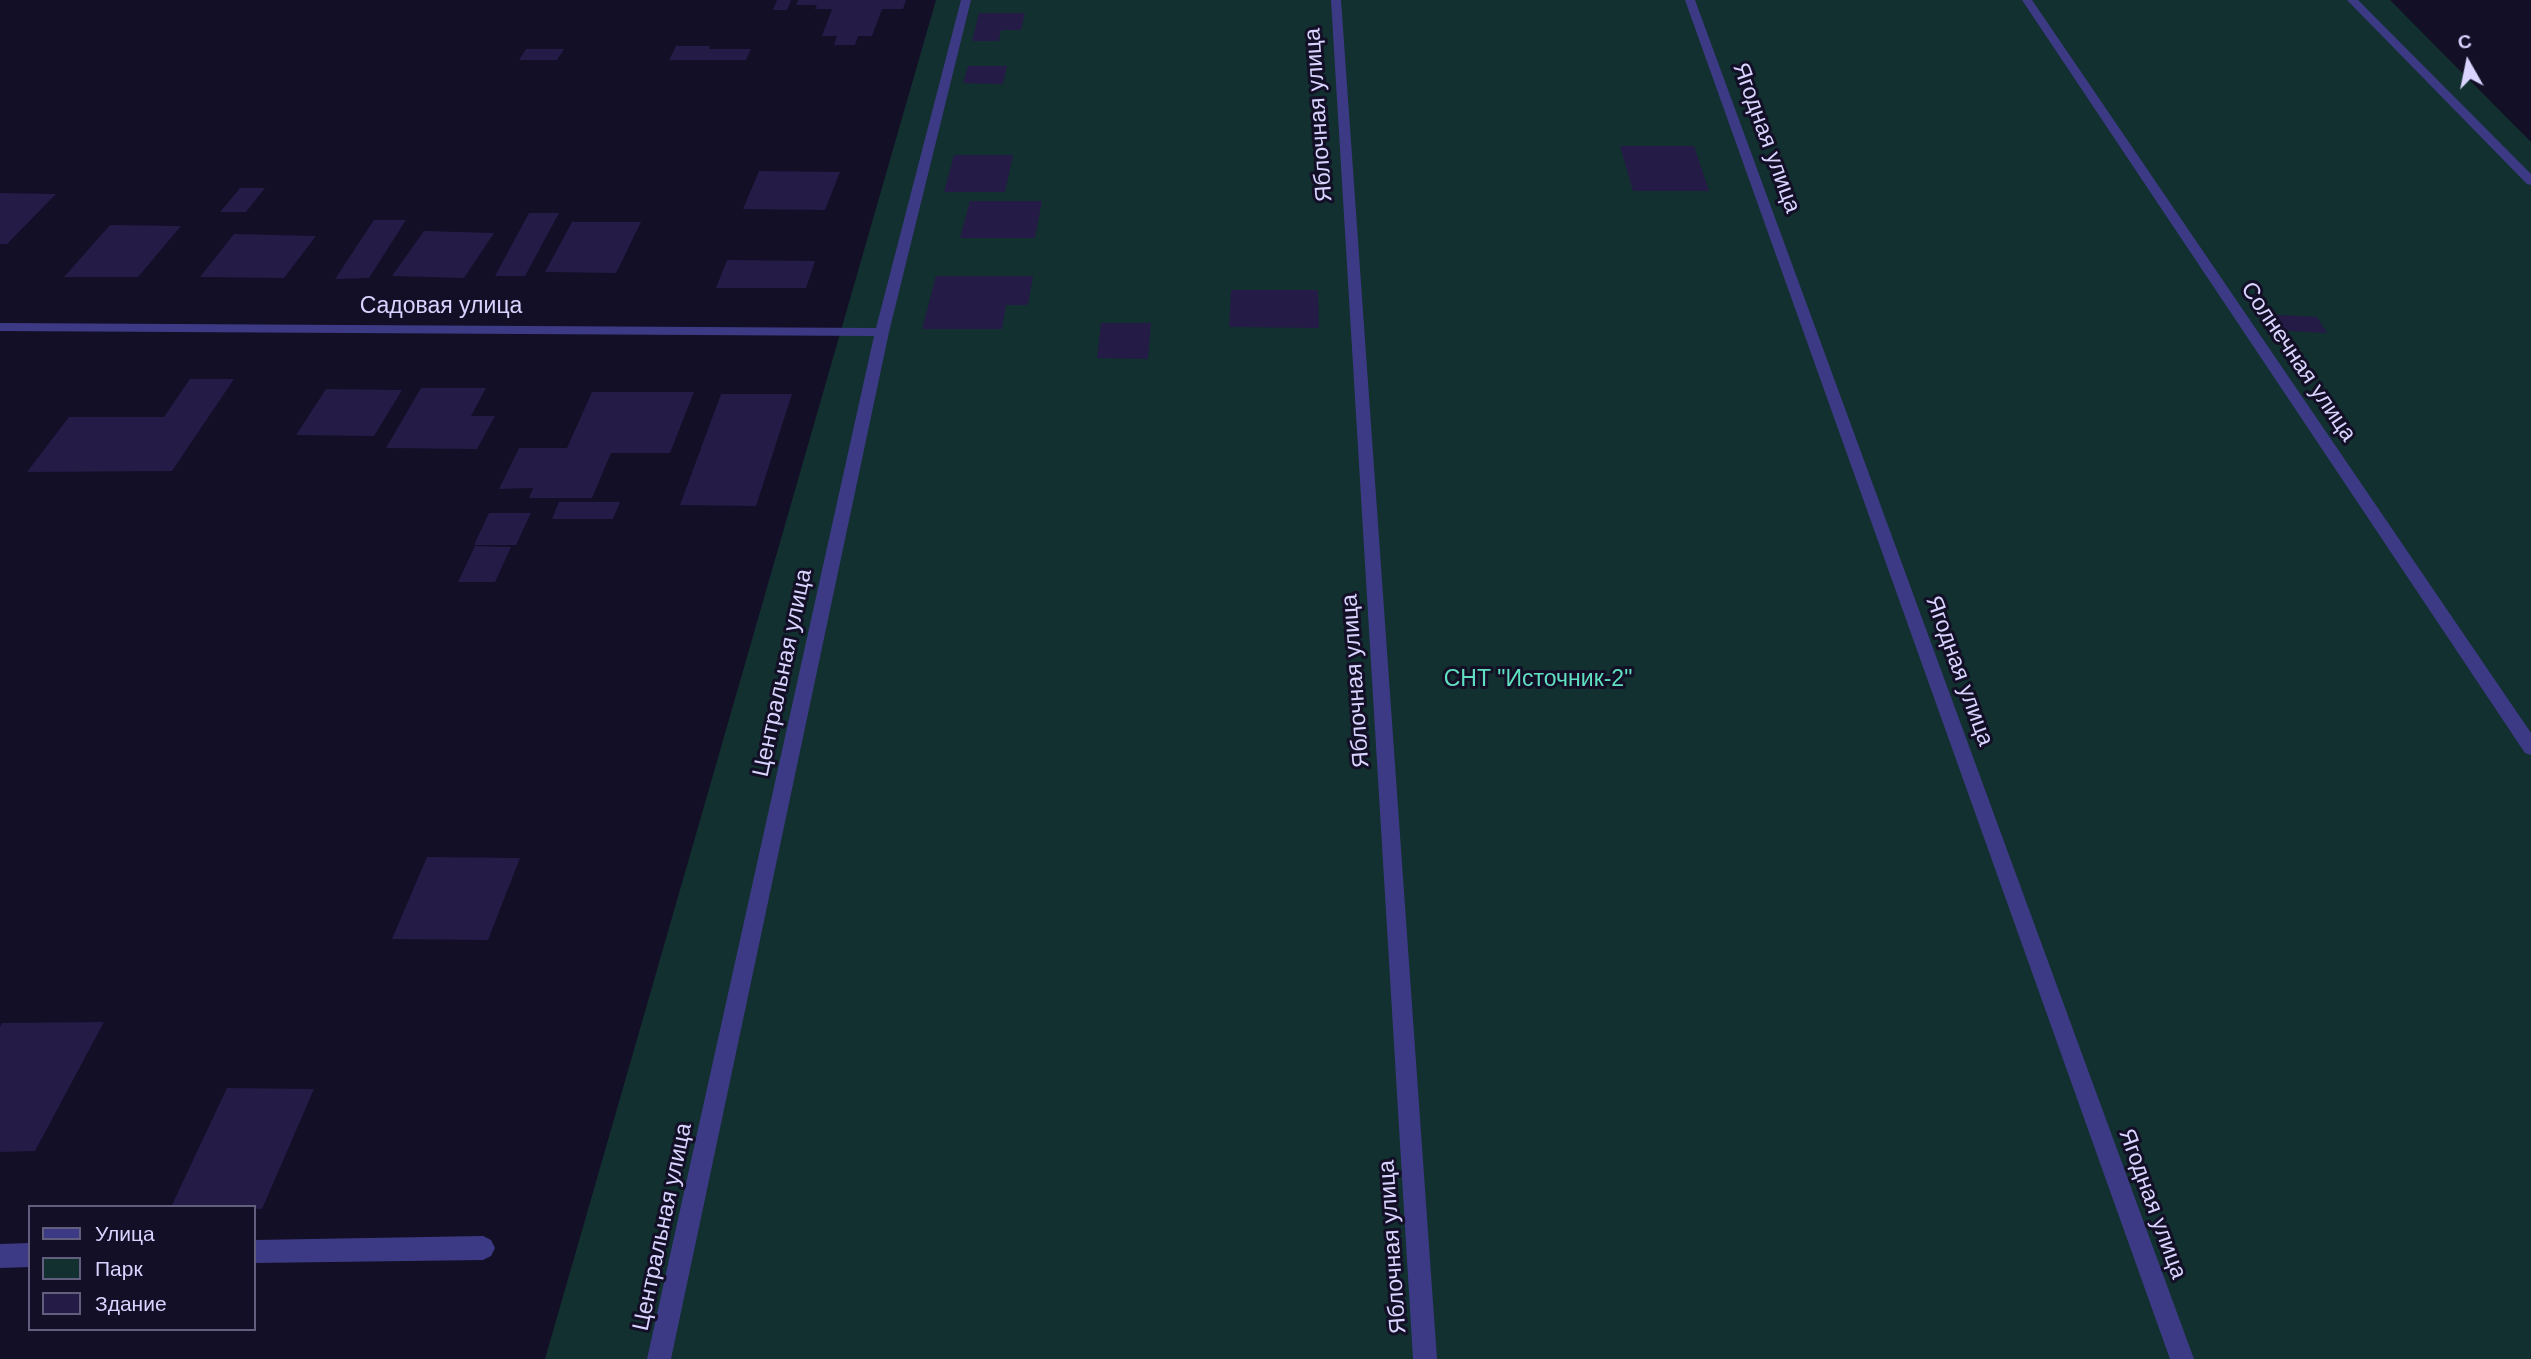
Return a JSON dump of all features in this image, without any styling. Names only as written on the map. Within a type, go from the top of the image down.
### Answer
[{"type":"street","name":"Центральная улица","points":[[659,1359],[882,332],[965,0]]},
{"type":"street","name":"Яблочная улица","points":[[1336,0],[1425,1359]]},
{"type":"street","name":"Ягодная улица","points":[[1690,0],[2182,1359]]},
{"type":"street","name":"Солнечная улица","points":[[2027,0],[2531,748]]},
{"type":"street","points":[[2352,0],[2531,181]]},
{"type":"street","name":"Садовая улица","points":[[0,327],[882,332]]},
{"type":"street","points":[[256,1252],[483,1248]]},
{"type":"street","points":[[0,1256],[28,1255]]},
{"type":"green space","name":"СНТ \"Источник-2\"","points":[[936,0],[2390,0],[2531,142],[2531,1359],[545,1359]]},
{"type":"building","points":[[777,0],[791,0],[787,10],[773,10]]},
{"type":"building","points":[[798,0],[906,0],[903,9],[882,9],[872,36],[858,36],[855,45],[834,45],[837,36],[822,36],[832,9],[815,9],[817,5],[796,5]]},
{"type":"building","points":[[979,13],[1025,13],[1021,30],[1001,30],[999,41],[972,41]]},
{"type":"building","points":[[676,46],[751,49],[746,60],[669,60]]},
{"type":"building","points":[[526,49],[564,49],[557,60],[519,60]]},
{"type":"building","points":[[968,66],[1007,66],[1003,84],[963,83]]},
{"type":"building","points":[[1620,146],[1694,146],[1709,191],[1633,191]]},
{"type":"building","points":[[954,155],[1013,155],[1005,192],[944,192]]},
{"type":"building","points":[[759,171],[840,172],[825,210],[743,209]]},
{"type":"building","points":[[240,188],[265,188],[246,212],[220,212]]},
{"type":"building","points":[[0,193],[56,194],[7,244],[0,244]]},
{"type":"building","points":[[970,201],[1042,201],[1035,238],[960,238]]},
{"type":"building","points":[[529,213],[559,213],[525,276],[495,276]]},
{"type":"building","points":[[374,220],[406,220],[369,278],[335,279]]},
{"type":"building","points":[[572,222],[641,222],[616,273],[545,272]]},
{"type":"building","points":[[110,225],[181,226],[138,277],[64,277]]},
{"type":"building","points":[[424,231],[494,233],[464,278],[392,276]]},
{"type":"building","points":[[234,234],[316,236],[284,278],[200,277]]},
{"type":"building","points":[[727,260],[815,261],[806,288],[716,288]]},
{"type":"building","points":[[936,276],[1033,276],[1028,305],[1006,305],[1002,329],[922,329]]},
{"type":"building","points":[[1231,290],[1318,290],[1319,328],[1229,327]]},
{"type":"building","points":[[2261,314],[2317,317],[2327,333],[2270,330]]},
{"type":"building","points":[[1101,323],[1151,323],[1148,359],[1097,358]]},
{"type":"building","points":[[190,379],[234,379],[172,471],[27,472],[69,417],[164,417]]},
{"type":"building","points":[[421,388],[486,388],[471,416],[495,416],[477,449],[386,448]]},
{"type":"building","points":[[326,389],[402,390],[374,436],[296,435]]},
{"type":"building","points":[[592,392],[694,392],[670,453],[611,453],[592,498],[529,498],[533,488],[499,489],[519,448],[567,448]]},
{"type":"building","points":[[721,394],[792,394],[756,506],[680,505]]},
{"type":"building","points":[[559,502],[620,502],[613,519],[552,519]]},
{"type":"building","points":[[489,513],[531,513],[516,545],[474,545]]},
{"type":"building","points":[[475,546],[511,547],[495,582],[458,582]]},
{"type":"building","points":[[427,857],[520,858],[488,940],[392,939]]},
{"type":"building","points":[[104,1022],[35,1151],[0,1152],[2,1023]]},
{"type":"building","points":[[227,1088],[314,1089],[262,1209],[256,1209],[256,1205],[172,1205]]}]
